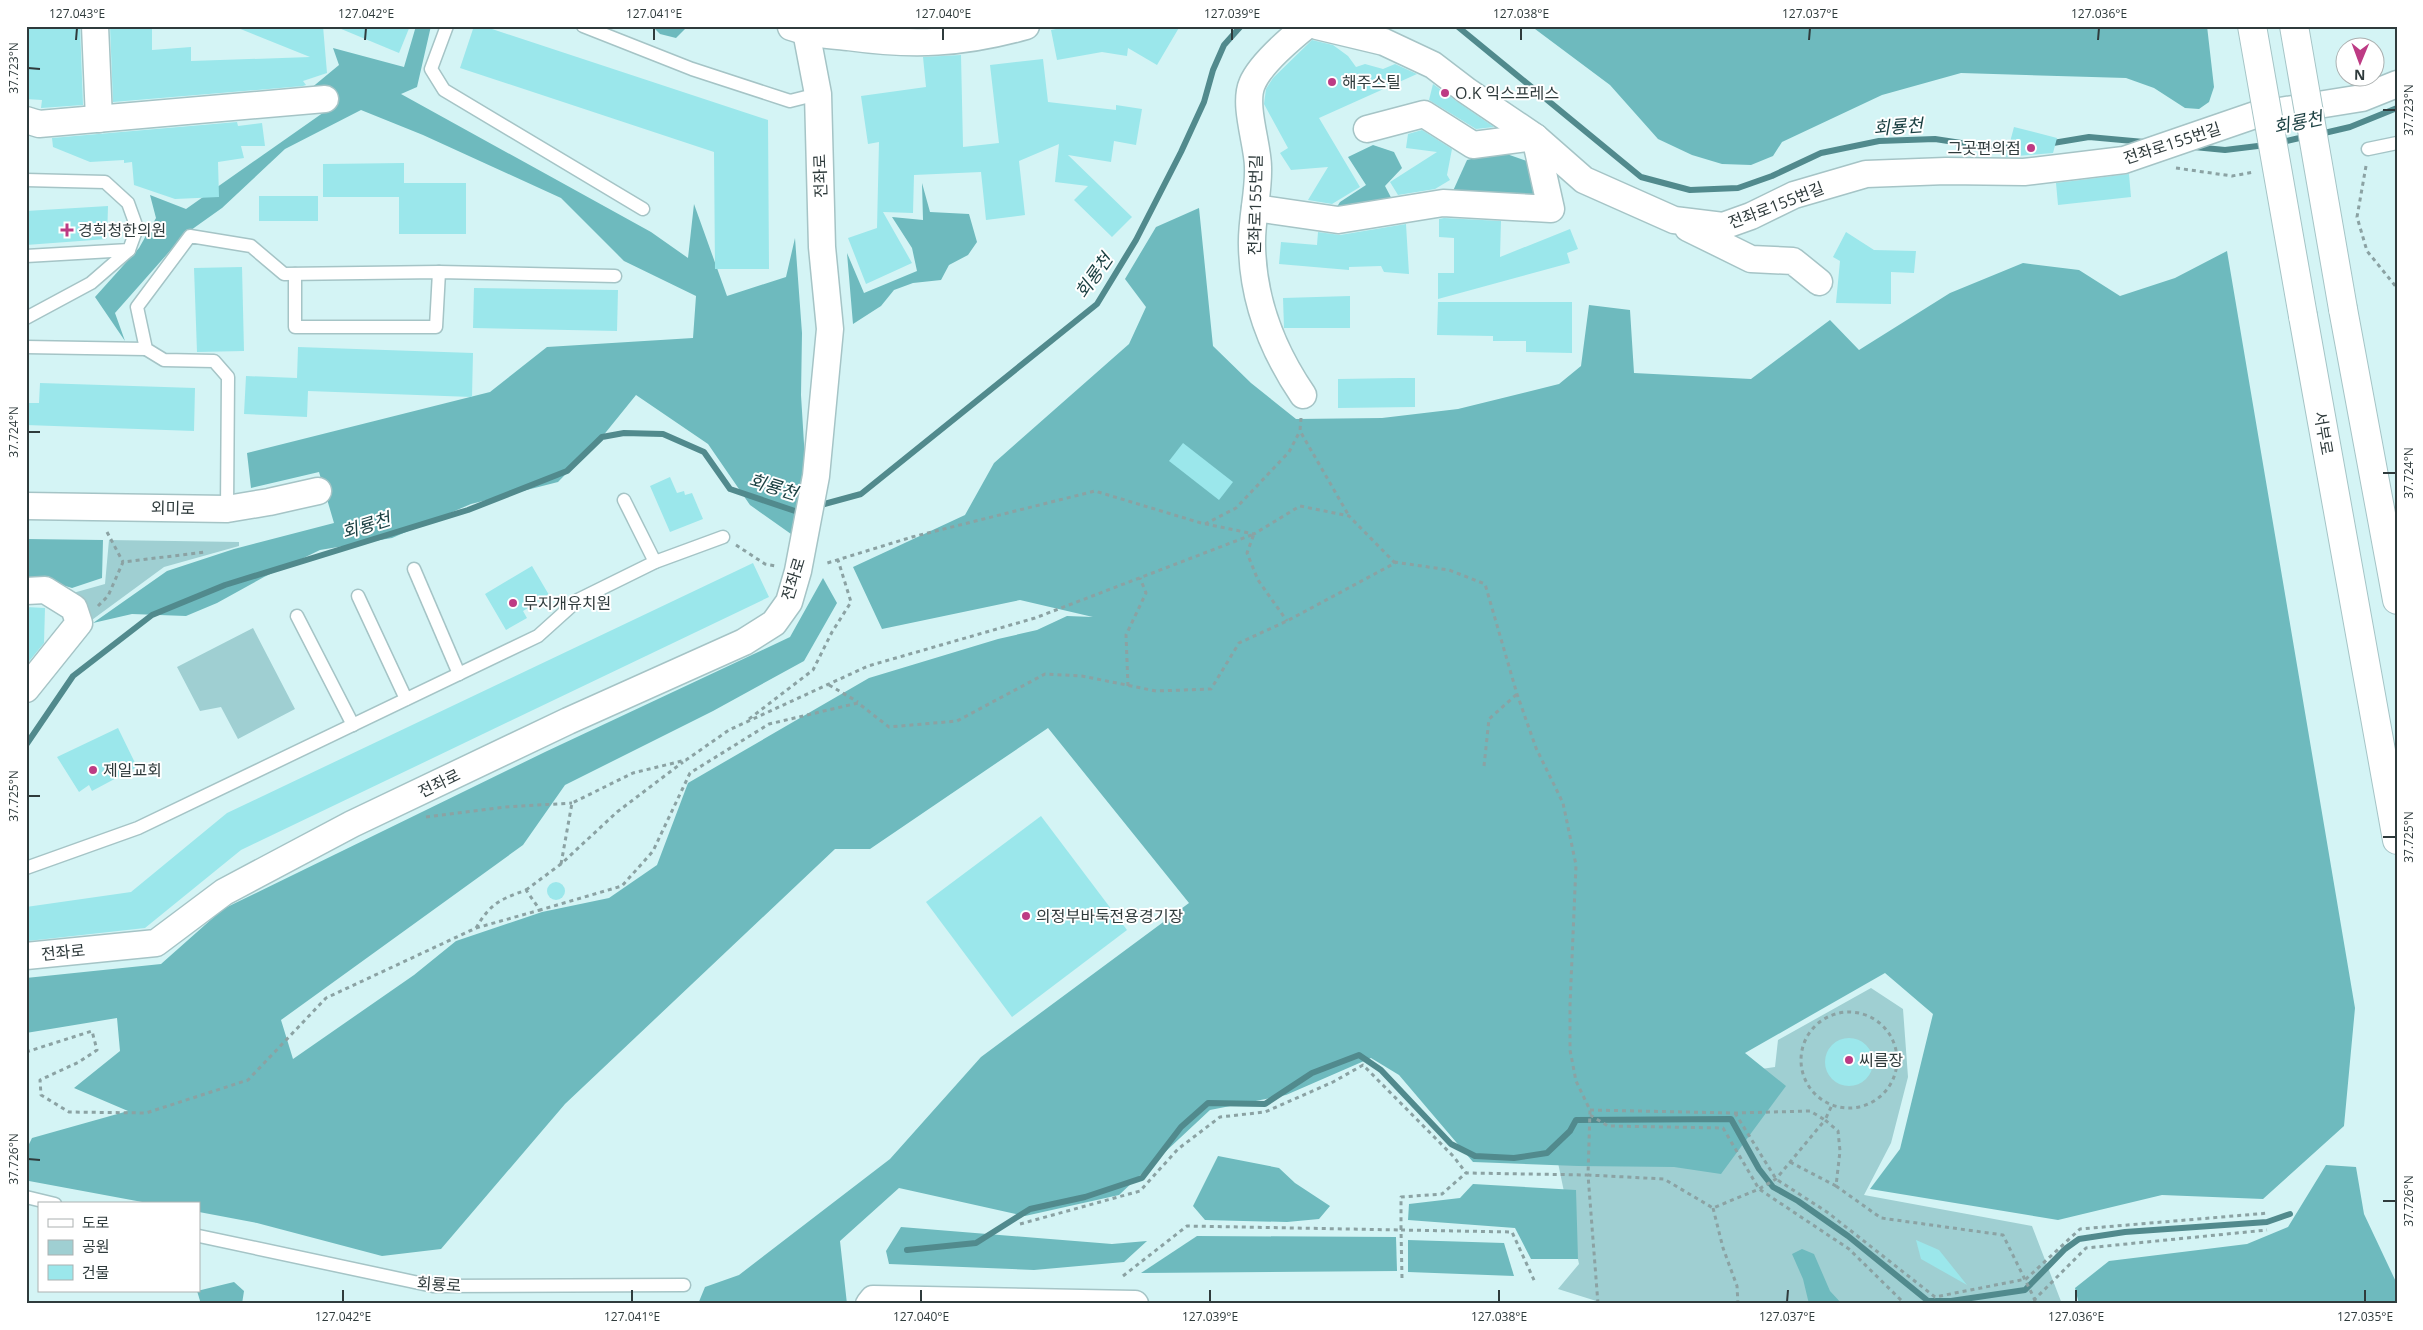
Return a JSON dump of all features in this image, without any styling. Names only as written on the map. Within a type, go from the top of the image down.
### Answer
[{"type":"highway","name":"서부로","points":[[2252,26],[2272,151],[2397,840]]},
{"type":"highway","points":[[2294,26],[2397,600]]},
{"type":"street","points":[[95,26],[99,119]]},
{"type":"street","points":[[801,28],[904,43],[962,41],[1026,26]]},
{"type":"street","name":"전좌로155번길","points":[[1303,395],[1287,372],[1268,332],[1258,290],[1252,247],[1258,167],[1250,112],[1251,84],[1278,48],[1306,26]]},
{"type":"street","name":"전좌로155번길","points":[[1317,26],[1384,42],[1433,65],[1467,91],[1535,137],[1584,180],[1674,220],[1723,226],[1751,216],[1794,195],[1866,174],[1946,171],[2024,172],[2076,168],[2138,156],[2255,115],[2362,98],[2397,84]]},
{"type":"street","name":"전좌로","points":[[26,956],[156,943],[224,892],[352,824],[568,721],[744,642],[774,623],[789,602],[803,545],[816,476],[830,329],[822,248],[818,94],[801,28]]},
{"type":"street","points":[[26,120],[40,124],[325,99]]},
{"type":"street","points":[[1255,208],[1338,220],[1443,203],[1551,209],[1535,137],[1474,145],[1424,114],[1367,129]]},
{"type":"street","points":[[1674,220],[1751,259],[1793,261],[1819,282]]},
{"type":"street","name":"외미로","points":[[26,506],[227,509],[318,491]]},
{"type":"street","points":[[26,591],[46,590],[74,608],[79,623],[26,689]]},
{"type":"street","points":[[871,1302],[1135,1304]]},
{"type":"lane","points":[[447,26],[431,69],[444,90],[643,209]]},
{"type":"lane","points":[[583,26],[692,69],[790,101],[818,94]]},
{"type":"lane","points":[[2368,149],[2397,143]]},
{"type":"lane","points":[[26,180],[105,182],[128,203],[137,228],[129,250],[91,283],[26,318]]},
{"type":"lane","points":[[146,350],[137,308],[190,236],[251,246],[284,274],[439,272],[615,276]]},
{"type":"lane","points":[[26,256],[129,250]]},
{"type":"lane","points":[[295,274],[295,327],[436,327],[439,272]]},
{"type":"lane","points":[[26,347],[146,350],[164,360],[214,361],[228,377],[227,509]]},
{"type":"lane","points":[[624,500],[655,562]]},
{"type":"lane","points":[[26,868],[138,828],[538,636],[578,600],[655,562],[723,537]]},
{"type":"lane","points":[[414,569],[459,674]]},
{"type":"lane","points":[[358,596],[406,699]]},
{"type":"lane","points":[[297,616],[353,725]]},
{"type":"lane","points":[[26,1197],[47,1202]]},
{"type":"lane","name":"회룡로","points":[[200,1236],[433,1286],[684,1285]]},
{"type":"path","points":[[1205,524],[1236,508],[1289,452],[1300,431],[1303,395]]},
{"type":"path","points":[[1300,431],[1349,516],[1395,563]]},
{"type":"path","points":[[723,537],[766,564],[798,571],[912,537],[1095,491],[1205,524],[1254,534]]},
{"type":"path","points":[[476,928],[488,908],[504,898],[526,890],[562,864],[617,812],[729,730],[868,666],[1035,618],[1254,534],[1300,506],[1349,516]]},
{"type":"path","points":[[106,530],[123,562]]},
{"type":"path","points":[[1254,534],[1247,553],[1258,580],[1287,621]]},
{"type":"path","points":[[123,562],[206,552]]},
{"type":"path","points":[[742,724],[813,670],[832,632],[851,602],[838,560]]},
{"type":"path","points":[[79,623],[108,596],[123,562]]},
{"type":"path","points":[[828,685],[858,703],[888,727],[956,721],[1045,674],[1082,676],[1156,692],[1211,689],[1240,643],[1287,621],[1395,563],[1449,570],[1485,584],[1517,694],[1536,748],[1563,802],[1576,865],[1570,1050],[1576,1081],[1590,1113],[1588,1175],[1598,1304]]},
{"type":"path","points":[[1128,686],[1126,635],[1146,593],[1140,578]]},
{"type":"path","points":[[1484,766],[1489,720],[1517,694]]},
{"type":"path","points":[[26,1052],[92,1031],[97,1050],[79,1062],[40,1080],[41,1095],[69,1112],[146,1113],[248,1080],[326,998],[476,928],[622,886],[653,851],[690,773],[769,724],[858,703]]},
{"type":"path","points":[[422,817],[506,807],[572,803],[633,773],[686,760]]},
{"type":"path","points":[[562,864],[572,803]]},
{"type":"path","points":[[526,890],[540,910]]},
{"type":"path","points":[[1843,1012],[1860,1012],[1875,1018],[1887,1029],[1895,1044],[1898,1060],[1895,1076],[1888,1090],[1875,1101],[1860,1107],[1844,1108],[1832,1105],[1812,1092],[1801,1071],[1802,1047],[1814,1026],[1827,1016],[1843,1012]]},
{"type":"path","points":[[1020,1224],[1140,1191],[1178,1149],[1220,1117],[1265,1112],[1333,1082],[1363,1064],[1454,1157],[1466,1173]]},
{"type":"path","points":[[1713,1208],[1761,1188],[1774,1180],[1825,1120],[1832,1105]]},
{"type":"path","points":[[1590,1113],[1810,1111],[1838,1131],[1840,1151],[1836,1186]]},
{"type":"path","points":[[1590,1113],[1608,1126],[1724,1128],[1761,1188],[1849,1249],[1905,1304]]},
{"type":"path","points":[[1735,1113],[1774,1180],[1827,1212],[1935,1297],[2027,1281],[2080,1229],[2269,1213]]},
{"type":"path","points":[[1790,1162],[1836,1186],[1881,1218],[2003,1235],[2037,1304]]},
{"type":"path","points":[[1402,1278],[1401,1197],[1442,1194],[1466,1173],[1588,1175],[1664,1179],[1713,1208],[1722,1248],[1737,1286],[1738,1304]]},
{"type":"path","points":[[1123,1276],[1187,1226],[1512,1232],[1534,1280]]},
{"type":"path","points":[[2026,1304],[2034,1300],[2086,1248],[2267,1230]]},
{"type":"green space","points":[[109,540],[239,542],[239,546],[164,567],[85,625],[73,593],[105,584]]},
{"type":"green space","points":[[253,628],[295,709],[238,739],[221,707],[200,711],[177,667]]},
{"type":"green space","points":[[1871,988],[1903,1009],[1908,1077],[1891,1143],[1864,1195],[2032,1226],[2062,1304],[1606,1304],[1558,1289],[1579,1264],[1557,1158],[1589,1094],[1775,1067],[1778,1040]]},
{"type":"shaded area","points":[[416,26],[431,26],[417,87],[401,94],[651,232],[688,258],[694,204],[727,296],[786,277],[795,238],[802,333],[801,395],[805,460],[791,534],[750,505],[708,444],[636,395],[602,437],[558,482],[471,504],[392,538],[320,550],[264,577],[217,603],[186,616],[132,614],[93,623],[167,571],[234,549],[334,523],[319,472],[251,488],[247,453],[490,392],[547,347],[693,338],[696,296],[624,261],[561,198],[423,135],[361,110],[285,149],[222,208],[184,235],[115,313],[125,341],[95,297],[139,248],[156,218],[150,195],[186,209],[337,103],[310,89],[339,65],[333,48],[404,67]]},
{"type":"shaded area","points":[[652,26],[688,26],[676,38],[660,34]]},
{"type":"shaded area","points":[[1531,26],[2207,26],[2214,87],[2209,102],[2199,109],[2185,108],[2154,88],[2126,78],[1961,73],[1882,95],[1782,142],[1773,156],[1751,165],[1722,164],[1692,155],[1658,139],[1610,85]]},
{"type":"shaded area","points":[[1373,145],[1394,152],[1402,168],[1385,186],[1396,207],[1330,218],[1340,202],[1366,185],[1348,157]]},
{"type":"shaded area","points":[[1501,152],[1538,165],[1544,204],[1448,202],[1467,160]]},
{"type":"shaded area","points":[[922,183],[930,212],[969,214],[977,242],[968,255],[949,265],[941,280],[913,283],[894,290],[881,306],[853,324],[847,253],[864,293],[917,271],[912,248],[892,217],[923,220]]},
{"type":"shaded area","points":[[1199,208],[1213,346],[1251,383],[1296,419],[1382,418],[1458,409],[1559,384],[1581,366],[1589,305],[1630,310],[1634,373],[1751,379],[1830,320],[1859,350],[1950,293],[2023,263],[2079,270],[2120,296],[2175,278],[2227,251],[2355,1008],[2344,1126],[2263,1199],[2162,1195],[2058,1220],[1870,1189],[1900,1149],[1933,1014],[1885,973],[1745,1053],[1786,1086],[1721,1174],[1674,1167],[1473,1162],[1399,1075],[1371,1058],[1286,1095],[1210,1110],[1119,1195],[1025,1216],[899,1188],[840,1241],[847,1304],[698,1304],[705,1287],[739,1275],[890,1159],[981,1057],[1189,903],[1048,728],[870,849],[835,849],[565,1104],[441,1249],[382,1256],[257,1223],[200,1212],[200,1202],[142,1202],[29,1181],[26,1159],[32,1138],[128,1111],[74,1088],[120,1051],[117,1018],[26,1033],[26,978],[161,964],[223,909],[545,752],[790,637],[823,578],[837,603],[804,661],[713,711],[565,785],[523,845],[281,1020],[293,1059],[414,975],[456,941],[542,912],[609,898],[657,865],[688,783],[869,678],[998,639],[1037,630],[1067,616],[1093,617],[1020,600],[882,629],[853,567],[965,515],[994,463],[1129,344],[1146,307],[1125,279],[1156,227]]},
{"type":"shaded area","points":[[26,539],[103,540],[102,578],[72,588],[49,581],[26,585]]},
{"type":"shaded area","points":[[1218,1156],[1279,1168],[1295,1183],[1330,1206],[1319,1219],[1287,1222],[1205,1220],[1193,1206]]},
{"type":"shaded area","points":[[2326,1165],[2356,1167],[2364,1214],[2397,1284],[2397,1304],[2079,1304],[2075,1288],[2109,1261],[2247,1244],[2288,1227]]},
{"type":"shaded area","points":[[1473,1184],[1576,1190],[1578,1259],[1531,1259],[1515,1228],[1408,1220],[1409,1204],[1460,1198]]},
{"type":"shaded area","points":[[901,1227],[1112,1244],[1147,1241],[1124,1262],[1034,1270],[889,1264],[886,1251]]},
{"type":"shaded area","points":[[1197,1236],[1396,1237],[1397,1271],[1141,1273]]},
{"type":"shaded area","points":[[1408,1240],[1504,1243],[1514,1276],[1408,1272]]},
{"type":"shaded area","points":[[1802,1249],[1814,1254],[1830,1291],[1842,1304],[1809,1304],[1803,1279],[1792,1254]]},
{"type":"shaded area","points":[[234,1282],[244,1291],[242,1304],[201,1304],[197,1292]]},
{"type":"building","points":[[110,26],[152,26],[152,50],[191,47],[191,61],[310,57],[233,26],[323,26],[327,73],[303,81],[306,85],[303,86],[113,102]]},
{"type":"building","points":[[334,26],[410,26],[399,53]]},
{"type":"building","points":[[474,26],[483,26],[768,120],[769,269],[715,269],[714,152],[460,68]]},
{"type":"building","points":[[1071,26],[1180,26],[1157,65],[1128,48],[1127,56],[1102,52],[1057,60],[1051,30]]},
{"type":"building","points":[[80,27],[83,105],[41,108],[42,100],[26,99],[26,29]]},
{"type":"building","name":"해주스틸","points":[[1312,40],[1333,45],[1348,56],[1356,67],[1365,64],[1383,69],[1395,64],[1417,74],[1319,118],[1360,187],[1332,204],[1308,200],[1328,167],[1291,170],[1280,153],[1288,148],[1264,104],[1266,89],[1273,78]]},
{"type":"building","points":[[961,55],[963,147],[999,143],[990,65],[1043,59],[1048,102],[1116,110],[1116,105],[1142,109],[1136,145],[1114,141],[1111,162],[1068,155],[1132,217],[1112,237],[1074,200],[1088,186],[1055,182],[1059,144],[1019,161],[1025,215],[986,220],[981,172],[914,175],[913,213],[883,212],[912,263],[866,284],[848,238],[877,228],[879,142],[868,144],[861,96],[926,87],[923,57]]},
{"type":"building","points":[[1433,84],[1494,127],[1476,129],[1429,100]]},
{"type":"building","points":[[237,122],[238,126],[262,123],[265,146],[241,146],[244,158],[218,162],[219,197],[175,199],[134,185],[132,162],[124,163],[124,160],[90,162],[53,147],[52,138]]},
{"type":"building","name":"그곳편의점","points":[[2014,127],[2057,138],[2053,153],[2006,157]]},
{"type":"building","points":[[1422,130],[1452,149],[1447,175],[1450,180],[1435,189],[1398,195],[1390,182],[1437,152],[1406,148],[1408,134]]},
{"type":"building","points":[[404,163],[404,183],[466,183],[466,234],[399,234],[399,197],[323,197],[323,164]]},
{"type":"building","points":[[2129,174],[2131,197],[2058,205],[2056,183]]},
{"type":"building","points":[[259,196],[318,196],[318,221],[259,221]]},
{"type":"building","points":[[108,206],[107,239],[26,245],[26,211]]},
{"type":"building","points":[[1439,219],[1501,221],[1500,257],[1570,229],[1578,249],[1567,253],[1570,263],[1438,299],[1438,273],[1454,273],[1454,238],[1439,237]]},
{"type":"building","points":[[1406,224],[1409,274],[1384,272],[1381,266],[1349,267],[1349,270],[1279,264],[1281,242],[1317,245],[1318,232],[1340,235]]},
{"type":"building","points":[[1846,232],[1874,250],[1916,251],[1914,273],[1891,272],[1891,304],[1836,303],[1840,261],[1833,257]]},
{"type":"building","points":[[242,267],[244,351],[197,352],[194,268]]},
{"type":"building","points":[[474,288],[618,290],[617,331],[473,328]]},
{"type":"building","points":[[1350,296],[1350,328],[1284,328],[1283,298]]},
{"type":"building","points":[[1438,302],[1572,302],[1572,353],[1526,352],[1526,341],[1493,341],[1493,336],[1437,335]]},
{"type":"building","points":[[298,347],[473,353],[472,397],[308,391],[307,417],[244,414],[246,376],[297,378]]},
{"type":"building","points":[[1415,378],[1415,407],[1338,408],[1338,379]]},
{"type":"building","points":[[40,383],[195,388],[194,431],[26,425],[26,403],[39,403]]},
{"type":"building","points":[[1183,443],[1233,482],[1219,500],[1169,461]]},
{"type":"building","points":[[670,477],[677,493],[684,491],[685,495],[692,493],[703,519],[670,532],[650,486]]},
{"type":"building","points":[[753,563],[769,597],[241,850],[145,928],[28,941],[26,907],[131,892],[227,813]]},
{"type":"building","name":"무지개유치원","points":[[532,566],[549,595],[523,611],[527,618],[506,630],[485,594]]},
{"type":"building","points":[[26,607],[45,608],[44,643],[26,665]]},
{"type":"building","points":[[118,728],[137,767],[92,791],[89,785],[79,792],[57,757]]},
{"type":"building","name":"의정부바둑전용경기장","points":[[1041,816],[1127,930],[1012,1017],[926,902]]},
{"type":"building","points":[[552,882],[560,882],[565,887],[563,898],[552,900],[547,895],[547,887]]},
{"type":"building","name":"씨름장","points":[[1844,1038],[1854,1038],[1866,1045],[1873,1057],[1873,1067],[1866,1079],[1854,1086],[1844,1086],[1836,1082],[1829,1075],[1825,1067],[1825,1057],[1829,1049],[1836,1042]]},
{"type":"building","points":[[1916,1240],[1939,1250],[1967,1285],[1921,1259]]},
{"type":"waterway","name":"회룡천","points":[[817,506],[861,494],[1097,304],[1136,240],[1181,152],[1204,102],[1213,70],[1224,45],[1241,26]]},
{"type":"waterway","name":"회룡천","points":[[1457,26],[1641,177],[1690,190],[1738,188],[1772,176],[1821,153],[1879,141],[1935,139],[1994,148],[2015,147]]},
{"type":"waterway","name":"회룡천","points":[[2320,134],[2350,127],[2397,108]]},
{"type":"waterway","name":"회룡천","points":[[2278,143],[2308,136]]},
{"type":"waterway","name":"회룡천","points":[[2047,144],[2089,137],[2144,142]]},
{"type":"waterway","name":"회룡천","points":[[2194,147],[2225,150],[2266,145]]},
{"type":"waterway","name":"회룡천","points":[[26,745],[73,676],[152,615],[225,585],[468,510],[567,471],[602,437],[624,433],[663,434],[704,452],[730,489],[798,512],[802,511]]},
{"type":"waterway","points":[[907,1250],[976,1243],[1030,1209],[1085,1197],[1142,1178],[1181,1127],[1208,1103],[1265,1104],[1312,1073],[1359,1055],[1381,1070],[1451,1144],[1475,1156],[1514,1158],[1547,1153],[1570,1131],[1576,1120],[1731,1119],[1759,1169],[1773,1187],[1798,1201],[1848,1236],[1928,1301],[1951,1301],[2025,1290],[2065,1249],[2079,1239],[2125,1232],[2267,1222],[2290,1214]]},
{"type":"place","name":"해주스틸","points":[[1332,82]]},
{"type":"place","name":"O.K 익스프레스","points":[[1445,93]]},
{"type":"place","name":"그곳편의점","points":[[2031,148]]},
{"type":"place","name":"경희청한의원","points":[[67,230]]},
{"type":"place","name":"무지개유치원","points":[[513,603]]},
{"type":"place","name":"제일교회","points":[[93,770]]},
{"type":"place","name":"의정부바둑전용경기장","points":[[1026,916]]},
{"type":"place","name":"씨름장","points":[[1849,1060]]}]
